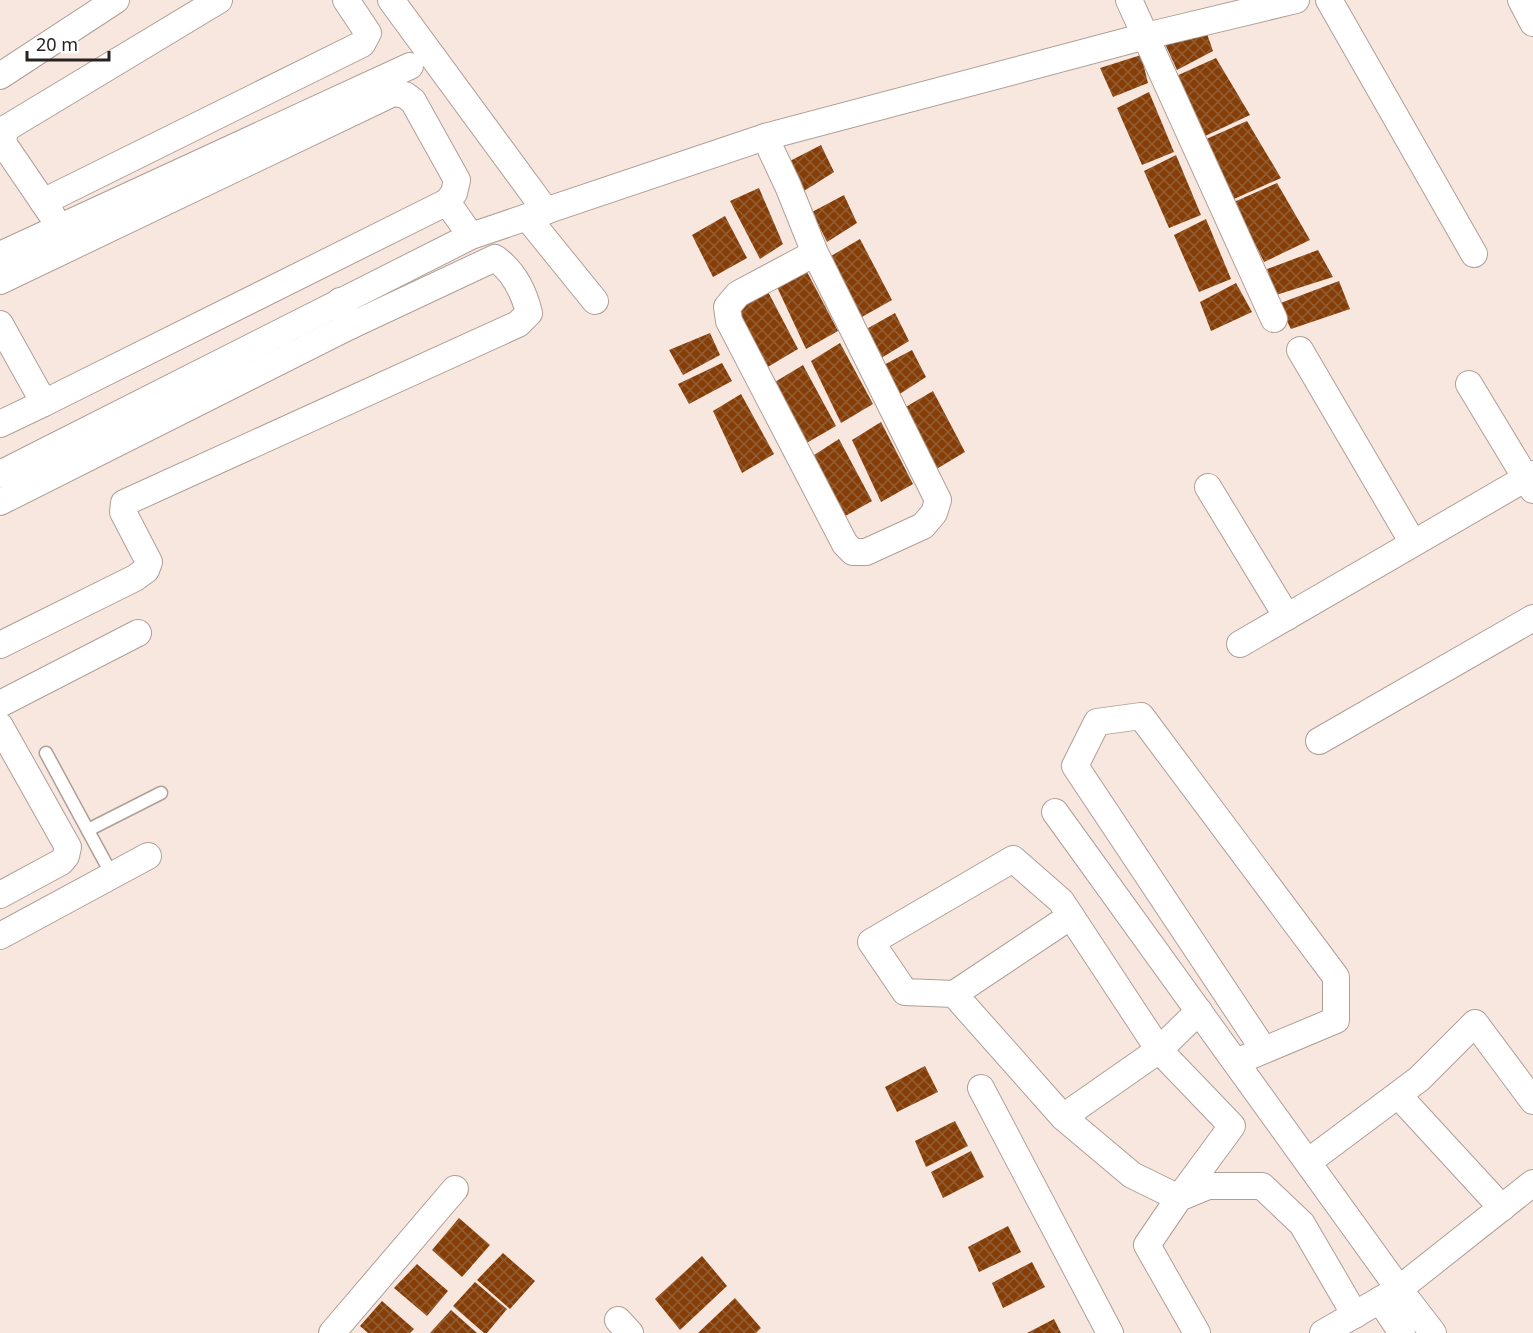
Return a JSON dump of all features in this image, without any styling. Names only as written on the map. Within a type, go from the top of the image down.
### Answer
[{"type":"street","points":[[0,76],[116,0]]},
{"type":"street","points":[[60,227],[3,143],[5,129],[219,0]]},
{"type":"street","points":[[43,202],[362,44],[368,33],[346,0]]},
{"type":"street","points":[[391,0],[595,301]]},
{"type":"street","points":[[1129,0],[1274,319]]},
{"type":"street","points":[[0,474],[471,236],[765,137],[1146,36],[1296,0]]},
{"type":"street","points":[[1329,0],[1474,254]]},
{"type":"street","points":[[1521,0],[1533,23]]},
{"type":"street","points":[[0,255],[410,66]]},
{"type":"street","points":[[0,281],[393,93],[405,95],[413,101],[457,180],[454,193],[447,202],[0,424]]},
{"type":"street","points":[[765,137],[815,253],[938,500],[934,513],[923,526],[866,552],[853,552],[844,544],[729,321],[727,307],[738,294],[815,253]]},
{"type":"street","points":[[447,202],[471,236]]},
{"type":"street","points":[[0,502],[350,326],[495,258],[506,266],[525,296],[529,313],[518,324],[124,503],[123,512],[149,562],[146,570],[135,578],[0,645]]},
{"type":"street","points":[[340,301],[350,326]]},
{"type":"street","points":[[0,324],[44,403]]},
{"type":"street","points":[[1300,350],[1413,543]]},
{"type":"street","points":[[1240,644],[1413,543],[1530,481],[1469,384]]},
{"type":"street","points":[[1208,487],[1287,617]]},
{"type":"street","points":[[1319,741],[1533,618]]},
{"type":"street","points":[[0,704],[138,633]]},
{"type":"street","points":[[1236,1062],[1336,1020],[1336,977],[1141,716],[1098,722],[1075,766],[1264,1050]]},
{"type":"street","points":[[0,726],[68,848],[61,862],[0,895]]},
{"type":"street","points":[[1055,812],[1308,1162],[1389,1295],[1402,1333]]},
{"type":"street","points":[[0,936],[148,856]]},
{"type":"street","points":[[1071,916],[954,994],[905,992],[871,942],[1013,859],[1061,901],[1071,916],[1159,1050],[1232,1126],[1147,1245],[1197,1333]]},
{"type":"street","points":[[954,994],[1063,1116],[1132,1175],[1179,1198],[1208,1186],[1262,1186],[1302,1224],[1355,1315]]},
{"type":"street","points":[[1063,1116],[1159,1050],[1198,1011]]},
{"type":"street","points":[[1308,1162],[1419,1079],[1474,1023],[1533,1101]]},
{"type":"street","points":[[981,1088],[1110,1333]]},
{"type":"street","points":[[1398,1095],[1502,1208]]},
{"type":"street","points":[[1323,1333],[1389,1295],[1533,1184]]},
{"type":"street","points":[[332,1333],[455,1189]]},
{"type":"street","points":[[1389,1295],[1433,1333]]},
{"type":"lane","points":[[46,753],[112,875]]},
{"type":"lane","points":[[88,830],[161,793]]},
{"type":"building","points":[[1206,31],[1213,51],[1177,70],[1165,44]]},
{"type":"building","points":[[1141,55],[1148,83],[1113,97],[1100,68]]},
{"type":"building","points":[[1216,58],[1250,115],[1203,137],[1174,77]]},
{"type":"building","points":[[1149,92],[1174,152],[1142,165],[1117,108]]},
{"type":"building","points":[[1247,121],[1281,178],[1234,199],[1204,140]]},
{"type":"building","points":[[821,145],[834,172],[804,191],[788,162]]},
{"type":"building","points":[[1176,155],[1201,215],[1169,228],[1144,171]]},
{"type":"building","points":[[1277,183],[1310,240],[1264,262],[1234,202]]},
{"type":"building","points":[[759,188],[783,244],[760,259],[730,201]]},
{"type":"building","points":[[844,195],[857,223],[827,242],[812,212]]},
{"type":"building","points":[[725,216],[747,258],[713,277],[692,235]]},
{"type":"building","points":[[1206,219],[1231,279],[1199,292],[1174,235]]},
{"type":"building","points":[[860,239],[892,300],[860,318],[831,256]]},
{"type":"building","points":[[1318,250],[1333,277],[1276,295],[1267,269]]},
{"type":"building","points":[[806,270],[838,331],[806,349],[777,287]]},
{"type":"building","points":[[1339,281],[1350,309],[1291,329],[1278,304]]},
{"type":"building","points":[[1236,283],[1252,312],[1211,331],[1200,302]]},
{"type":"building","points":[[766,288],[798,349],[766,368],[737,306]]},
{"type":"building","points":[[895,313],[909,341],[878,360],[863,331]]},
{"type":"building","points":[[710,333],[720,355],[683,375],[669,350]]},
{"type":"building","points":[[840,343],[873,404],[841,423],[811,361]]},
{"type":"building","points":[[912,350],[926,377],[895,397],[880,367]]},
{"type":"building","points":[[722,363],[732,381],[689,404],[678,384]]},
{"type":"building","points":[[803,365],[836,426],[803,445],[775,382]]},
{"type":"building","points":[[933,391],[965,452],[933,471],[904,408]]},
{"type":"building","points":[[741,394],[774,454],[742,473],[713,411]]},
{"type":"building","points":[[881,422],[913,484],[881,502],[852,440]]},
{"type":"building","points":[[839,439],[872,501],[840,519],[811,457]]},
{"type":"building","points":[[925,1066],[938,1092],[897,1112],[885,1087]]},
{"type":"building","points":[[955,1121],[968,1146],[926,1167],[915,1141]]},
{"type":"building","points":[[971,1151],[984,1177],[943,1198],[931,1172]]},
{"type":"building","points":[[459,1218],[490,1245],[462,1277],[432,1250]]},
{"type":"building","points":[[1008,1226],[1021,1252],[979,1272],[968,1247]]},
{"type":"building","points":[[503,1253],[535,1281],[510,1309],[477,1280]]},
{"type":"building","points":[[702,1256],[727,1286],[680,1330],[655,1299]]},
{"type":"building","points":[[1032,1262],[1045,1287],[1003,1308],[992,1283]]},
{"type":"building","points":[[417,1264],[448,1291],[427,1316],[394,1288]]},
{"type":"building","points":[[475,1282],[507,1309],[487,1333],[484,1333],[453,1306]]},
{"type":"building","points":[[735,1298],[761,1328],[756,1333],[698,1333]]},
{"type":"building","points":[[382,1301],[414,1329],[410,1333],[368,1333],[360,1326]]},
{"type":"building","points":[[451,1310],[477,1333],[430,1333]]},
{"type":"building","points":[[1054,1319],[1061,1333],[1027,1333]]}]
